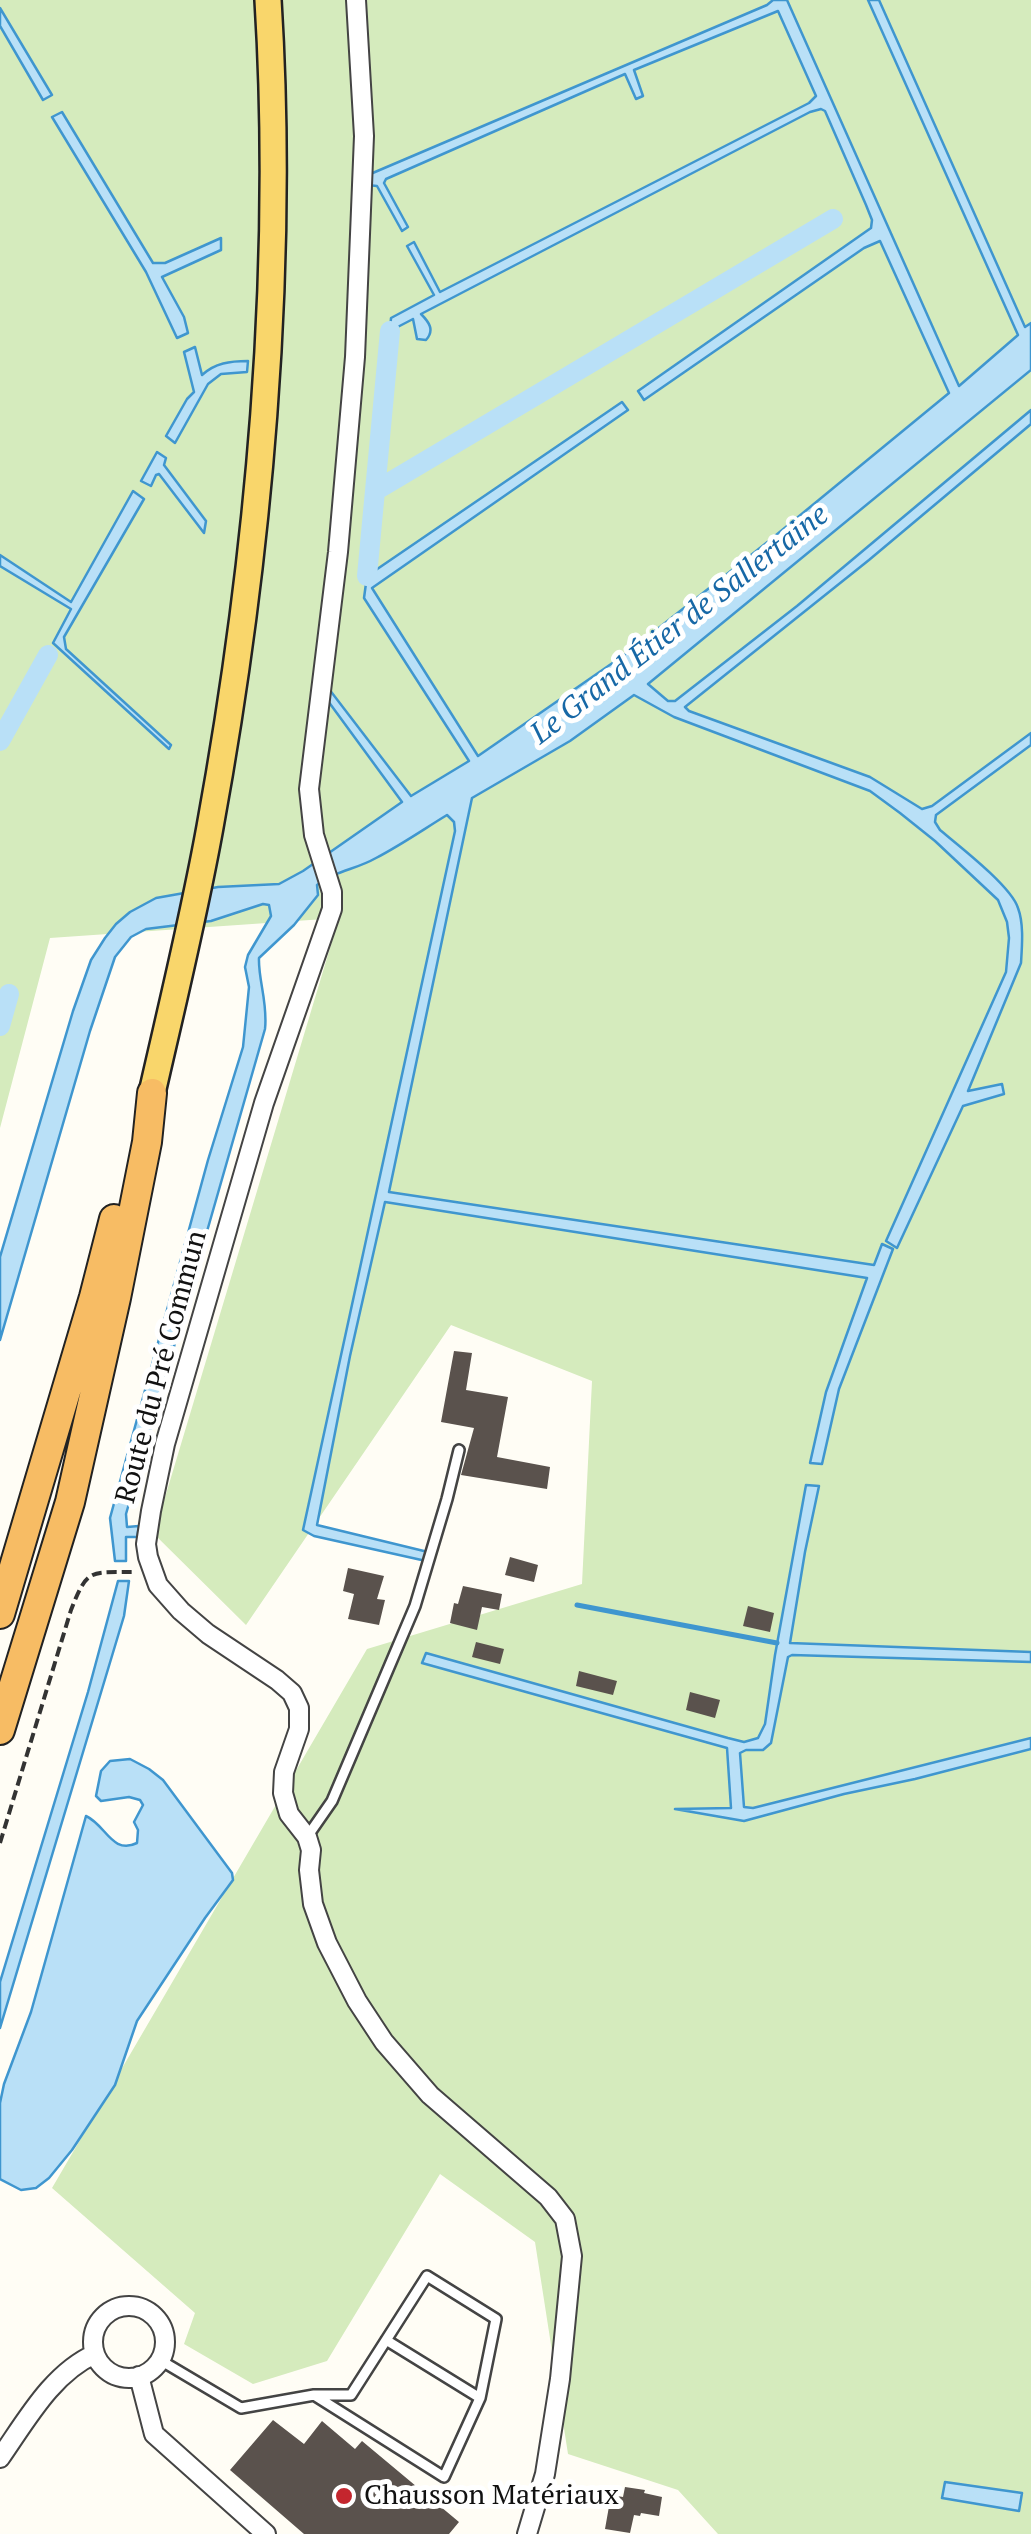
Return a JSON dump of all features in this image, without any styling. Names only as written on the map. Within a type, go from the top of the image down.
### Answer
[{"type":"highway","points":[[0,1614],[94,1297],[134,1139],[152,1093]]},
{"type":"highway","points":[[0,1730],[70,1502],[116,1298],[147,1142],[152,1093]]},
{"type":"main road","points":[[152,1093],[210,828],[256,504],[270,277],[268,0]]},
{"type":"street","name":"Route du Pré Commun","points":[[151,1570],[146,1544],[165,1444],[264,1103],[332,909],[332,892],[312,822],[309,790],[338,552],[356,357],[364,136],[356,0]]},
{"type":"street","points":[[151,1570],[158,1585],[181,1611],[292,1693],[299,1708],[299,1729],[284,1772],[283,1793],[289,1814],[308,1837],[313,1904],[357,2001],[384,2042],[430,2095],[548,2197],[565,2219],[572,2256],[560,2379],[545,2474],[527,2534]]},
{"type":"street","points":[[121,2307],[150,2312],[160,2323],[165,2338],[160,2360],[139,2376],[115,2376],[95,2354],[93,2339],[98,2325],[121,2307]]},
{"type":"street","points":[[0,2458],[62,2375],[95,2354]]},
{"type":"street","points":[[139,2376],[154,2434],[266,2534]]},
{"type":"lane","points":[[308,1837],[332,1801],[416,1606],[459,1450]]},
{"type":"lane","points":[[160,2360],[242,2408],[314,2394],[351,2395],[427,2276],[496,2319],[480,2398],[444,2477],[314,2394]]},
{"type":"lane","points":[[386,2340],[480,2398]]},
{"type":"path","points":[[0,1842],[82,1582],[98,1573],[151,1570]]},
{"type":"green space","points":[[0,0],[1031,0],[1031,2534],[718,2534],[678,2490],[568,2454],[535,2242],[440,2174],[327,2361],[253,2384],[184,2344],[195,2313],[52,2188],[367,1649],[582,1584],[592,1381],[451,1325],[246,1625],[154,1534],[339,918],[50,938],[0,1128]]},
{"type":"water","name":"Le Grand Étier de Sallertaine","points":[[773,0],[787,0],[959,386],[1018,335],[868,0],[879,0],[1025,327],[1031,323],[1031,370],[648,684],[668,701],[675,701],[797,606],[1031,410],[1031,424],[685,707],[870,777],[922,809],[932,806],[1031,733],[1031,745],[936,815],[935,822],[1006,889],[1020,914],[1021,963],[968,1091],[1002,1084],[1004,1094],[963,1106],[897,1248],[886,1241],[1006,972],[1009,938],[998,900],[935,841],[870,791],[674,717],[634,695],[570,741],[472,798],[389,1192],[874,1265],[882,1244],[893,1249],[839,1389],[822,1464],[810,1463],[826,1392],[867,1278],[385,1202],[317,1525],[428,1552],[426,1561],[314,1536],[303,1530],[455,831],[454,822],[447,815],[376,858],[317,885],[318,895],[259,958],[265,1029],[126,1514],[127,1527],[139,1526],[137,1537],[126,1537],[126,1561],[115,1561],[110,1518],[243,1047],[248,955],[271,916],[269,905],[263,904],[211,921],[146,929],[131,937],[115,957],[0,1340],[0,1257],[73,1011],[91,960],[105,938],[130,912],[156,898],[218,887],[279,884],[402,802],[328,701],[329,689],[411,796],[469,761],[364,598],[367,576],[622,402],[628,410],[372,588],[478,756],[627,653],[949,393],[880,241],[864,248],[644,400],[638,391],[871,228],[866,205],[821,109],[421,314],[430,326],[426,340],[417,339],[413,319],[390,331],[391,318],[434,295],[407,246],[414,242],[440,292],[816,96],[778,11],[634,70],[643,96],[636,99],[625,74],[386,179],[384,183],[408,227],[402,231],[377,186],[367,185],[368,175]]},
{"type":"water","points":[[0,8],[52,95],[43,100],[0,26]]},
{"type":"water","points":[[62,112],[153,263],[165,263],[221,238],[221,250],[162,277],[184,317],[188,333],[177,338],[146,272],[52,117]]},
{"type":"water","points":[[195,347],[202,375],[218,365],[248,361],[247,372],[221,374],[208,384],[175,443],[166,436],[194,392],[184,352]]},
{"type":"water","points":[[157,452],[166,458],[164,465],[206,521],[204,533],[159,474],[151,486],[141,481]]},
{"type":"water","points":[[133,491],[144,499],[64,637],[66,649],[171,745],[169,749],[53,643],[71,609],[0,566],[0,555],[71,602]]},
{"type":"water","points":[[806,1485],[819,1486],[790,1643],[1031,1652],[1031,1662],[788,1657],[771,1743],[763,1750],[740,1753],[744,1807],[753,1808],[1031,1738],[1031,1749],[744,1821],[675,1809],[731,1808],[727,1748],[422,1663],[426,1653],[728,1738],[744,1742],[758,1738],[765,1724]]},
{"type":"water","points":[[118,1581],[129,1581],[124,1616],[0,2028],[0,1982]]},
{"type":"water","points":[[130,1759],[163,1780],[232,1873],[233,1880],[137,2021],[115,2085],[72,2150],[49,2178],[36,2188],[21,2190],[0,2179],[0,2103],[4,2084],[31,2012],[86,1816],[115,1842],[128,1846],[137,1843],[134,1822],[143,1805],[140,1800],[129,1797],[101,1801],[96,1796],[101,1771],[110,1761]]},
{"type":"water","points":[[945,2482],[1022,2493],[1019,2511],[942,2498]]},
{"type":"building","points":[[454,1351],[472,1353],[466,1390],[508,1397],[497,1457],[550,1467],[547,1489],[461,1475],[474,1428],[441,1422]]},
{"type":"building","points":[[510,1557],[538,1565],[534,1582],[505,1575]]},
{"type":"building","points":[[348,1568],[384,1576],[377,1599],[385,1600],[379,1625],[348,1619],[354,1594],[343,1591]]},
{"type":"building","points":[[463,1586],[502,1594],[499,1610],[482,1607],[477,1630],[450,1623]]},
{"type":"building","points":[[748,1606],[774,1613],[770,1632],[743,1626]]},
{"type":"building","points":[[476,1642],[504,1649],[500,1664],[472,1657]]},
{"type":"building","points":[[579,1671],[617,1681],[613,1695],[576,1686]]},
{"type":"building","points":[[690,1692],[720,1700],[715,1718],[686,1710]]},
{"type":"building","name":"Chausson Matériaux","points":[[273,2420],[304,2444],[322,2421],[355,2449],[362,2441],[459,2522],[449,2534],[304,2534],[230,2470]]},
{"type":"building","points":[[625,2487],[662,2497],[659,2516],[634,2515],[630,2533],[605,2529],[611,2495],[623,2497]]},
{"type":"waterway","points":[[375,491],[833,219]]},
{"type":"waterway","points":[[367,576],[390,331]]},
{"type":"waterway","points":[[0,741],[48,655]]},
{"type":"waterway","points":[[0,1026],[9,994]]},
{"type":"waterway","points":[[577,1605],[777,1643]]},
{"type":"place","name":"Chausson Matériaux","points":[[344,2496]]}]
